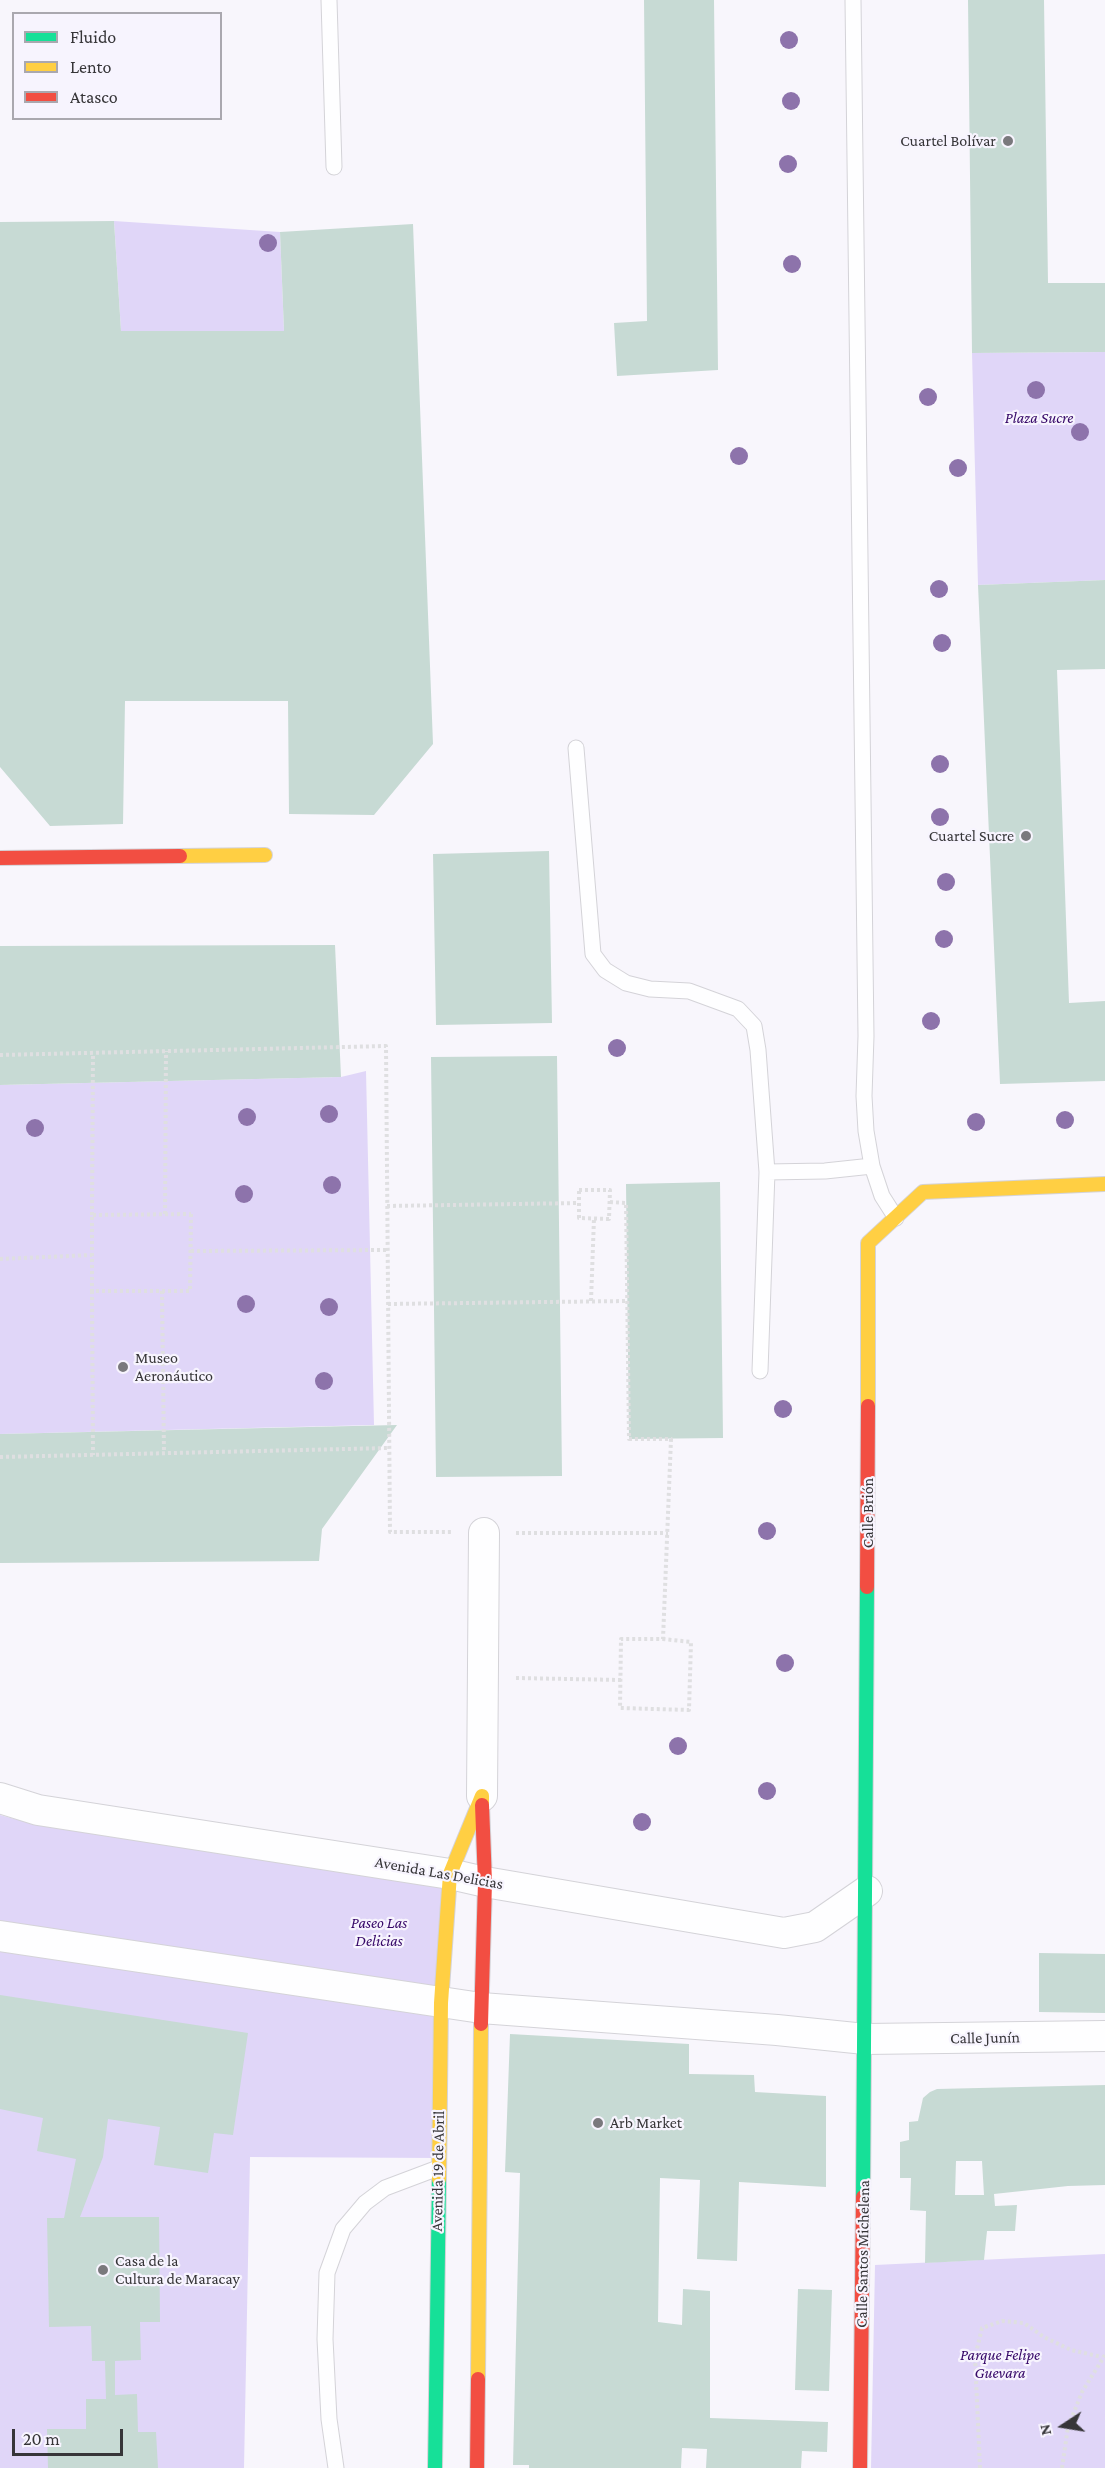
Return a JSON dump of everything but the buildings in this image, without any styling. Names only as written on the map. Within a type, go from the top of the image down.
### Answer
[{"type":"street","points":[[0,858],[266,855]]},
{"type":"street","name":"Calle Brión","points":[[866,2039],[868,1243],[923,1192],[1105,1184]]},
{"type":"street","points":[[477,2468],[481,2008],[485,1882],[482,1796],[484,1533]]},
{"type":"street","name":"Avenida 19 de Abril","points":[[435,2468],[441,2003],[450,1874],[482,1796]]},
{"type":"street","name":"Avenida Las Delicias","points":[[0,1798],[38,1810],[450,1874],[784,1933],[815,1927],[867,1891]]},
{"type":"street","points":[[0,1936],[481,2008],[777,2030],[866,2039]]},
{"type":"street","name":"Calle Junín","points":[[866,2039],[1105,2036]]},
{"type":"street","name":"Calle Santos Michelena","points":[[860,2468],[866,2039]]},
{"type":"lane","points":[[329,0],[334,167]]},
{"type":"lane","points":[[853,0],[866,1036],[864,1096],[866,1131],[872,1166],[882,1196],[896,1218]]},
{"type":"lane","points":[[576,748],[593,954],[605,970],[626,982],[650,989],[689,991],[738,1010],[754,1026],[758,1050],[767,1172],[760,1371]]},
{"type":"lane","points":[[767,1172],[825,1171],[872,1166]]},
{"type":"lane","points":[[336,2468],[329,2419],[325,2339],[327,2273],[343,2229],[365,2203],[385,2188],[438,2168]]},
{"type":"path","points":[[0,1055],[386,1046],[390,1532],[668,1533]]},
{"type":"path","points":[[165,1214],[166,1051]]},
{"type":"path","points":[[93,1053],[93,1455]]},
{"type":"path","points":[[579,1190],[610,1190],[610,1202],[609,1218],[579,1218],[579,1190]]},
{"type":"path","points":[[610,1202],[626,1203],[629,1439],[670,1439],[663,1639]]},
{"type":"path","points":[[387,1206],[579,1203]]},
{"type":"path","points":[[92,1215],[191,1214],[190,1291],[92,1291]]},
{"type":"path","points":[[591,1301],[594,1218]]},
{"type":"path","points":[[191,1251],[388,1250]]},
{"type":"path","points":[[0,1258],[92,1256]]},
{"type":"path","points":[[162,1291],[164,1453]]},
{"type":"path","points":[[388,1304],[627,1301]]},
{"type":"path","points":[[0,1457],[389,1448]]},
{"type":"path","points":[[621,1639],[663,1639],[691,1642],[689,1710],[620,1708],[621,1639]]},
{"type":"path","points":[[483,1677],[621,1680]]},
{"type":"path","points":[[980,2468],[975,2357],[982,2328],[1002,2320],[1024,2323],[1044,2337],[1071,2350],[1104,2356],[1082,2392],[1068,2427],[1062,2468]]},
{"type":"green space","points":[[114,221],[280,232],[284,331],[121,331]]},
{"type":"green space","name":"Plaza Sucre","points":[[1105,352],[1105,580],[978,585],[972,353]]},
{"type":"green space","points":[[366,1071],[374,1425],[0,1434],[0,1085],[341,1077]]},
{"type":"green space","name":"Paseo Las Delicias","points":[[0,1815],[37,1825],[448,1881],[439,2158],[250,2157],[244,2468],[0,2468]]},
{"type":"green space","name":"Parque Felipe Guevara","points":[[1105,2254],[1105,2468],[871,2468],[875,2265]]},
{"type":"traffic: fast","points":[[863,2197],[867,1587]]},
{"type":"traffic: fast","points":[[435,2468],[439,2179]]},
{"type":"traffic: slow","points":[[180,856],[265,855]]},
{"type":"traffic: slow","points":[[868,1406],[868,1243],[923,1192],[1105,1184]]},
{"type":"traffic: slow","points":[[439,2179],[441,2003],[450,1874],[482,1796],[482,1805]]},
{"type":"traffic: slow","points":[[478,2379],[481,2024]]},
{"type":"traffic: jam","points":[[0,858],[180,856]]},
{"type":"traffic: jam","points":[[867,1587],[868,1406]]},
{"type":"traffic: jam","points":[[481,2024],[485,1882],[482,1805]]},
{"type":"traffic: jam","points":[[860,2468],[863,2197]]},
{"type":"traffic: jam","points":[[477,2468],[478,2379]]},
{"type":"place","name":"Cuartel Bolívar","points":[[1008,141]]},
{"type":"place","name":"Cuartel Sucre","points":[[1026,836]]},
{"type":"place","name":"Museo Aeronáutico","points":[[123,1367]]},
{"type":"place","name":"Arb Market","points":[[598,2123]]},
{"type":"place","name":"Casa de la Cultura de Maracay","points":[[103,2270]]}]
